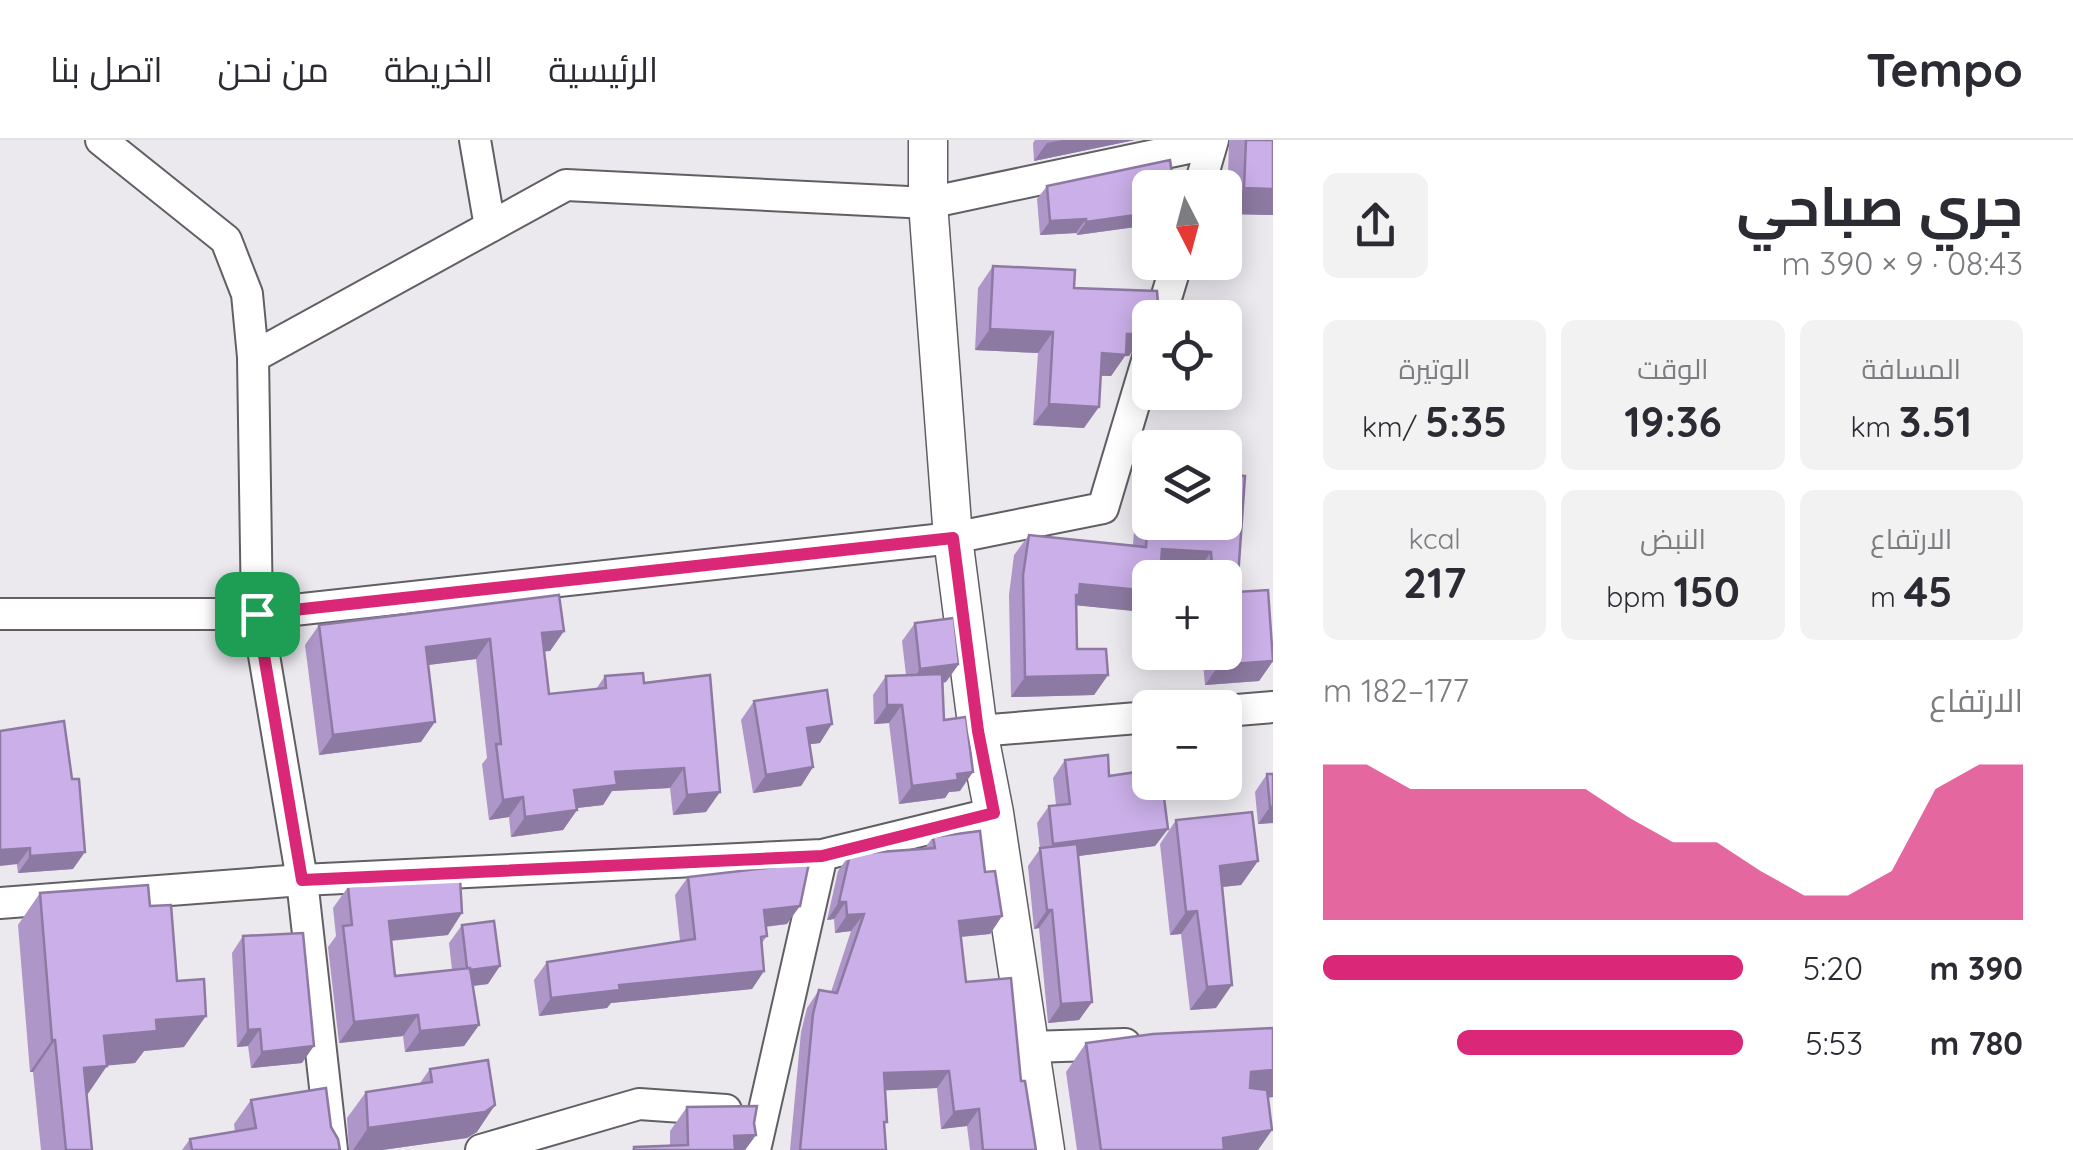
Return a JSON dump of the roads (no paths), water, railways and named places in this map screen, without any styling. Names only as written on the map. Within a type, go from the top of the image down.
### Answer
[{"type":"street","points":[[101,140],[226,240],[247,294],[252,357],[257,614],[302,880],[332,1150]]},
{"type":"street","points":[[475,140],[490,226]]},
{"type":"street","points":[[928,140],[928,203],[953,538],[978,731],[1046,1150]]},
{"type":"street","points":[[252,357],[566,185],[928,203],[1212,142],[1204,170]]},
{"type":"street","points":[[0,614],[257,614],[953,538],[1103,508],[1133,410]]},
{"type":"street","points":[[1242,710],[1273,707]]},
{"type":"street","points":[[978,731],[1132,718]]},
{"type":"street","points":[[0,903],[302,880],[822,856],[994,813]]},
{"type":"street","points":[[755,1150],[822,856]]},
{"type":"street","points":[[1030,1047],[1161,1042]]},
{"type":"street","points":[[481,1150],[640,1104],[764,1114]]}]
